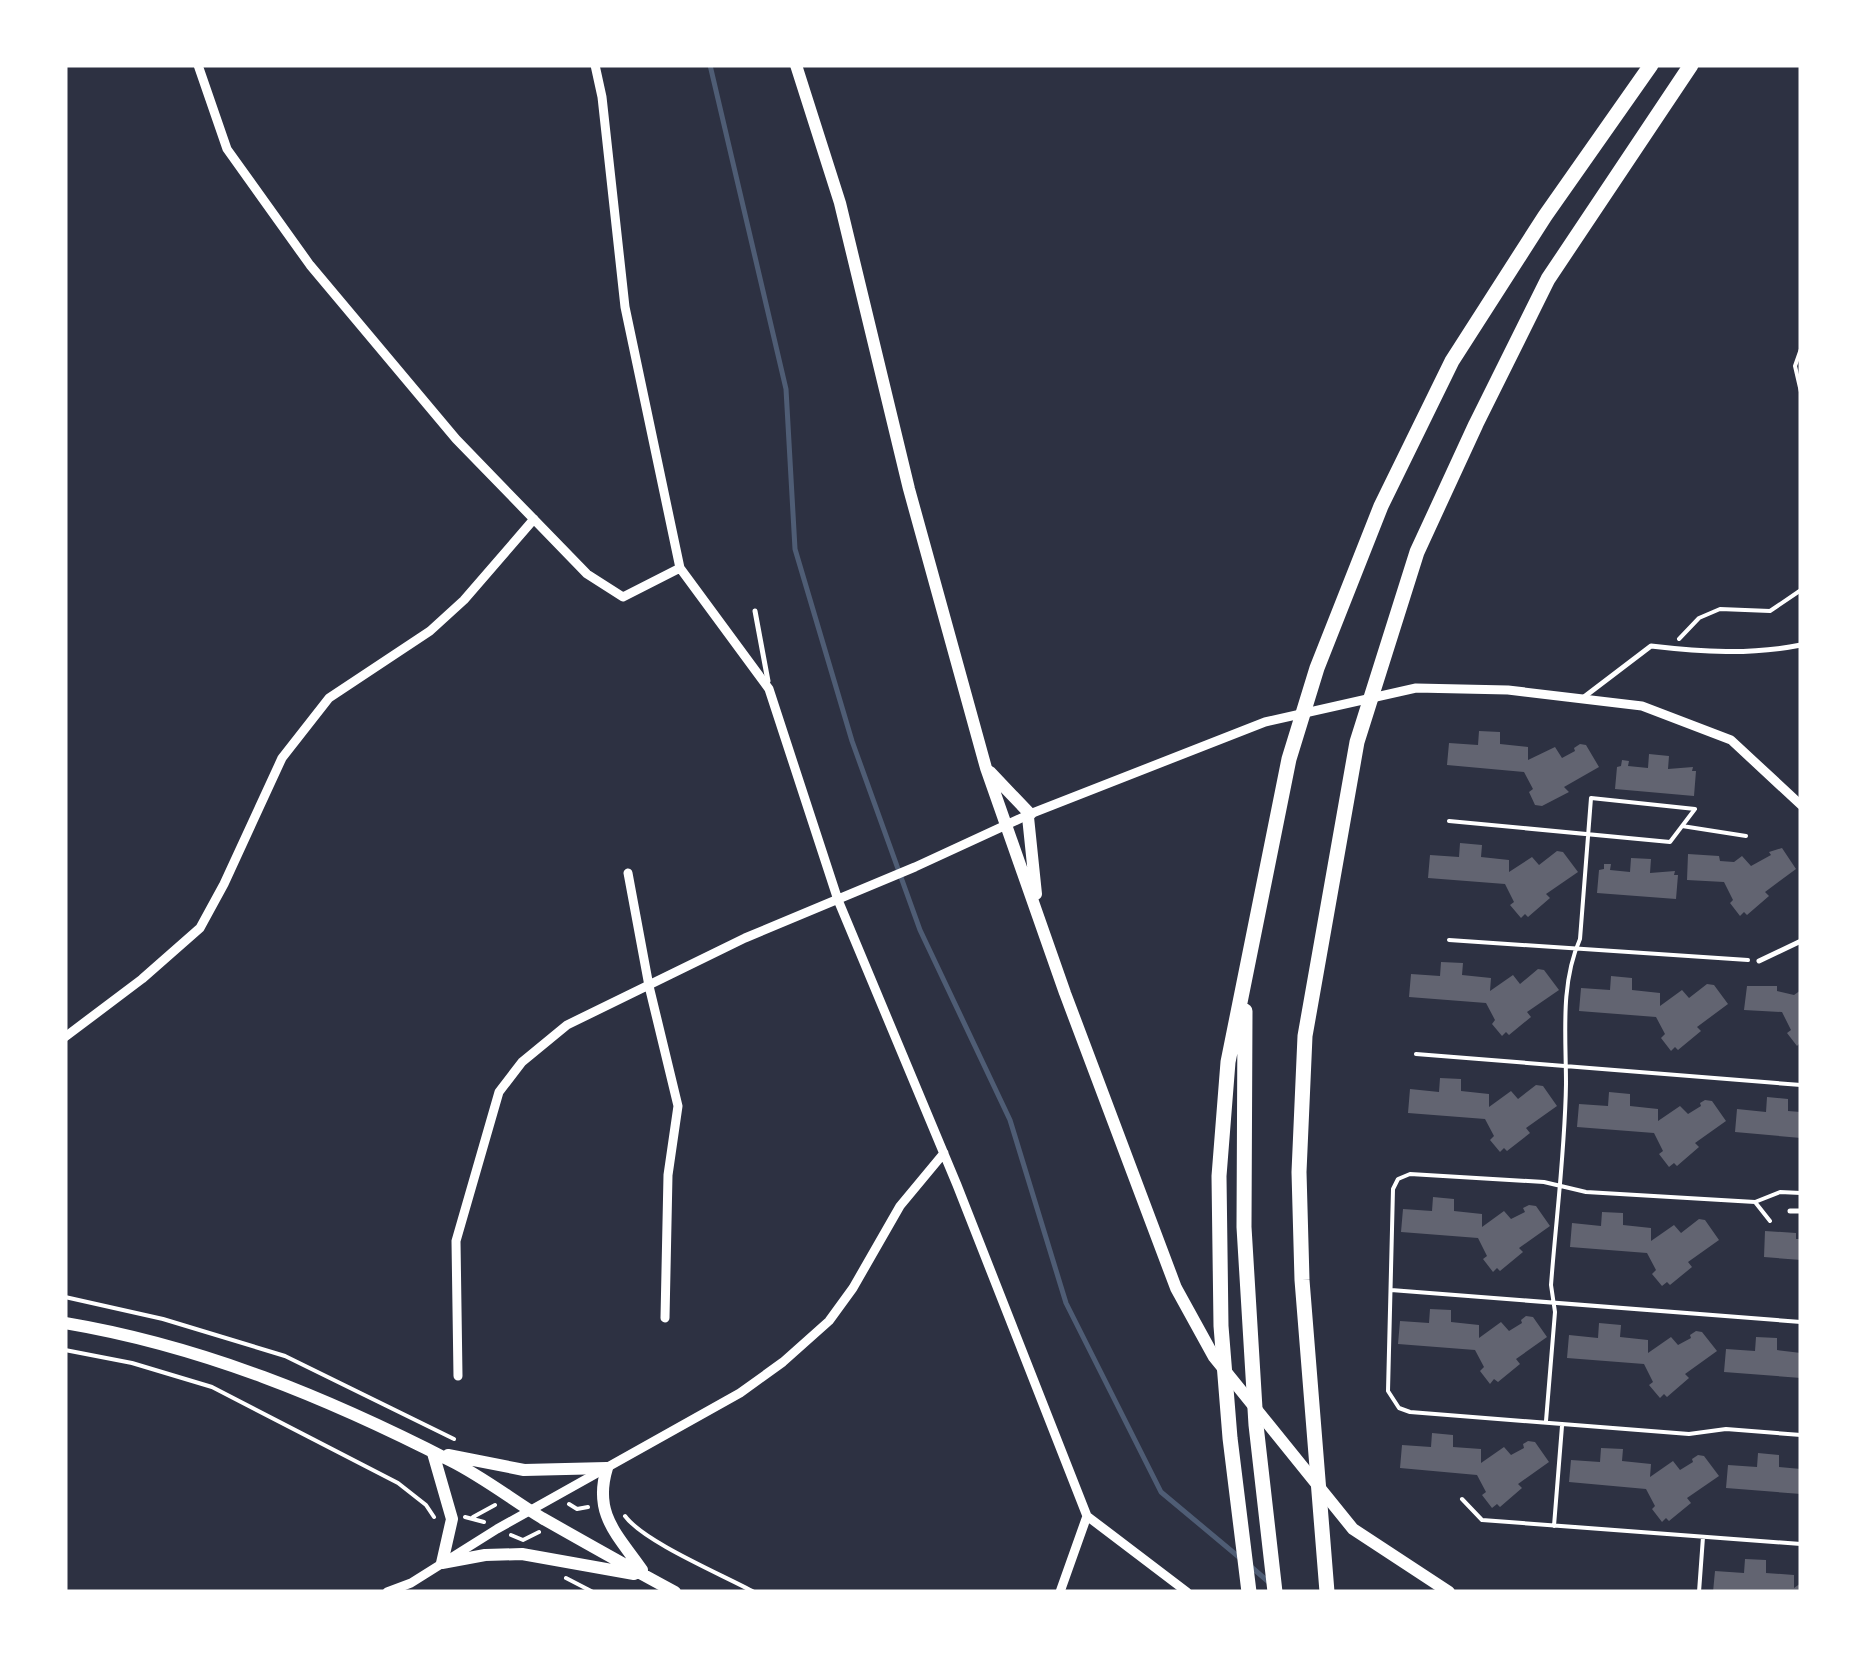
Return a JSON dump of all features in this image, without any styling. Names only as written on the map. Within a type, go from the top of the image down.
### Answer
[{"type":"highway","points":[[1249,1592],[1230,1438],[1222,1326],[1219,1176],[1228,1062],[1289,759],[1316,668],[1381,506],[1452,361],[1544,216],[1651,65]]},
{"type":"highway","points":[[1327,1592],[1302,1280],[1299,1172],[1305,1036],[1356,742],[1417,552],[1548,279],[1692,65]]},
{"type":"highway","points":[[1245,967],[1244,1227],[1256,1425],[1275,1592]]},
{"type":"main road","points":[[796,65],[840,204],[909,489],[986,768],[1065,993],[1176,1288],[1214,1357],[1353,1529],[1449,1592]]},
{"type":"main road","points":[[986,768],[1029,815],[1038,912]]},
{"type":"main road","points":[[65,1324],[178,1348],[253,1371],[336,1405],[433,1453],[675,1592]]},
{"type":"main road","points":[[433,1453],[524,1470],[607,1468],[600,1504],[646,1576]]},
{"type":"main road","points":[[433,1453],[452,1519],[442,1564],[484,1555],[522,1554],[646,1576]]},
{"type":"street","points":[[198,65],[228,150],[310,265],[456,439],[587,574],[622,597],[680,568]]},
{"type":"street","points":[[595,65],[602,97],[625,308],[680,568],[769,689],[838,900],[944,1152],[1087,1516],[1187,1592]]},
{"type":"street","points":[[65,1037],[142,980],[200,928],[282,758],[330,698],[430,631],[464,600],[534,519]]},
{"type":"street","points":[[458,1376],[456,1241],[500,1092],[522,1062],[567,1025],[746,938],[850,896],[1005,825],[1265,722],[1416,688],[1508,690],[1642,706],[1731,740],[1801,805]]},
{"type":"street","points":[[628,873],[648,986],[678,1106],[668,1174],[665,1318]]},
{"type":"street","points":[[387,1592],[411,1583],[740,1393],[783,1362],[829,1321],[853,1288],[900,1206],[944,1152]]},
{"type":"street","points":[[1060,1592],[1087,1516]]},
{"type":"lane","points":[[755,611],[769,689]]},
{"type":"lane","points":[[1584,698],[1650,646],[1766,652],[1801,645]]},
{"type":"lane","points":[[1759,960],[1801,941]]},
{"type":"lane","points":[[1790,1210],[1801,1211]]},
{"type":"path","points":[[1801,349],[1796,366],[1801,392]]},
{"type":"path","points":[[1670,648],[1698,618],[1720,608],[1770,611],[1801,590]]},
{"type":"path","points":[[1449,821],[1589,833],[1670,842],[1695,810],[1590,798],[1589,833],[1580,940],[1569,978],[1563,1048],[1546,1421]]},
{"type":"path","points":[[1682,826],[1746,836]]},
{"type":"path","points":[[1449,940],[1759,960]]},
{"type":"path","points":[[1416,1054],[1801,1085]]},
{"type":"path","points":[[1801,1193],[1780,1192],[1755,1202],[1586,1192],[1544,1182],[1410,1174],[1398,1179],[1394,1188],[1388,1391],[1399,1408],[1410,1412],[1688,1434],[1726,1429],[1801,1434]]},
{"type":"path","points":[[1755,1202],[1770,1222]]},
{"type":"path","points":[[1391,1290],[1801,1322]]},
{"type":"path","points":[[65,1298],[163,1319],[285,1356],[466,1445]]},
{"type":"path","points":[[65,1350],[132,1362],[212,1387],[398,1483],[426,1505],[437,1522]]},
{"type":"path","points":[[1554,1526],[1562,1424]]},
{"type":"path","points":[[1462,1499],[1482,1520],[1801,1544]]},
{"type":"path","points":[[624,1514],[631,1524],[657,1540],[754,1592]]},
{"type":"path","points":[[1699,1592],[1703,1537]]},
{"type":"building","points":[[1479,731],[1500,732],[1500,744],[1528,747],[1528,760],[1555,747],[1562,758],[1580,744],[1586,745],[1599,767],[1564,787],[1569,792],[1542,806],[1535,805],[1529,792],[1533,789],[1524,772],[1447,765],[1449,743],[1478,745]]},
{"type":"building","points":[[1649,754],[1669,756],[1668,769],[1693,767],[1694,796],[1615,789],[1617,767],[1622,760],[1629,761],[1628,766],[1648,768]]},
{"type":"building","points":[[1460,843],[1482,845],[1481,857],[1509,860],[1509,872],[1532,857],[1539,865],[1557,851],[1563,852],[1578,872],[1546,894],[1550,898],[1528,917],[1525,914],[1521,918],[1510,905],[1514,902],[1505,884],[1428,878],[1430,855],[1459,857]]},
{"type":"building","points":[[1782,848],[1796,869],[1765,892],[1769,896],[1747,915],[1744,912],[1740,916],[1730,903],[1733,900],[1724,882],[1687,880],[1688,854],[1719,856],[1720,861],[1734,862],[1742,856],[1751,866],[1771,855],[1769,852]]},
{"type":"building","points":[[1631,858],[1651,859],[1650,873],[1675,871],[1676,899],[1597,893],[1599,870],[1604,869],[1604,864],[1611,864],[1610,870],[1630,872]]},
{"type":"building","points":[[1441,962],[1463,963],[1462,975],[1491,978],[1490,991],[1513,975],[1520,984],[1538,969],[1544,970],[1559,990],[1527,1012],[1531,1017],[1509,1035],[1506,1032],[1502,1036],[1492,1024],[1495,1020],[1486,1003],[1409,997],[1411,974],[1440,976]]},
{"type":"building","points":[[1611,976],[1632,978],[1632,990],[1660,993],[1660,1006],[1682,990],[1689,998],[1707,984],[1714,985],[1728,1004],[1697,1027],[1701,1031],[1678,1050],[1675,1047],[1671,1051],[1661,1038],[1665,1034],[1656,1017],[1579,1011],[1581,988],[1610,990]]},
{"type":"building","points":[[1747,986],[1777,986],[1777,991],[1794,995],[1801,990],[1801,1042],[1797,1046],[1787,1033],[1791,1030],[1782,1012],[1744,1010]]},
{"type":"building","points":[[1440,1078],[1461,1079],[1461,1091],[1489,1094],[1489,1107],[1511,1091],[1518,1099],[1536,1085],[1543,1086],[1557,1106],[1526,1128],[1530,1133],[1500,1152],[1490,1140],[1494,1136],[1485,1119],[1408,1113],[1410,1089],[1439,1092]]},
{"type":"building","points":[[1609,1092],[1630,1094],[1630,1106],[1658,1109],[1658,1121],[1680,1106],[1688,1114],[1705,1100],[1712,1101],[1726,1121],[1695,1143],[1699,1147],[1677,1166],[1674,1163],[1669,1167],[1659,1154],[1663,1151],[1654,1133],[1577,1127],[1579,1104],[1608,1106]]},
{"type":"building","points":[[1767,1097],[1788,1099],[1788,1111],[1801,1112],[1801,1138],[1735,1132],[1737,1109],[1766,1112]]},
{"type":"building","points":[[1433,1197],[1454,1199],[1454,1211],[1482,1214],[1482,1227],[1504,1211],[1511,1219],[1525,1212],[1523,1208],[1529,1205],[1536,1206],[1550,1226],[1519,1248],[1523,1252],[1500,1271],[1497,1268],[1493,1272],[1483,1259],[1487,1256],[1478,1238],[1401,1232],[1403,1209],[1432,1211]]},
{"type":"building","points":[[1602,1212],[1623,1213],[1623,1225],[1651,1228],[1651,1241],[1674,1225],[1681,1233],[1699,1219],[1705,1220],[1719,1240],[1688,1262],[1692,1267],[1670,1285],[1667,1282],[1662,1286],[1652,1274],[1656,1270],[1647,1253],[1570,1247],[1572,1223],[1601,1226]]},
{"type":"building","points":[[1765,1231],[1796,1233],[1796,1239],[1801,1239],[1801,1260],[1764,1257]]},
{"type":"building","points":[[1430,1309],[1451,1310],[1451,1322],[1479,1325],[1479,1338],[1501,1322],[1509,1331],[1526,1316],[1533,1317],[1547,1337],[1516,1359],[1520,1364],[1490,1384],[1480,1371],[1484,1367],[1475,1350],[1398,1344],[1400,1321],[1429,1323]]},
{"type":"building","points":[[1599,1323],[1621,1325],[1620,1337],[1648,1340],[1648,1353],[1671,1337],[1678,1345],[1696,1331],[1702,1332],[1717,1351],[1685,1374],[1689,1378],[1667,1397],[1664,1394],[1660,1398],[1649,1385],[1653,1382],[1644,1364],[1567,1358],[1569,1335],[1598,1338]]},
{"type":"building","points":[[1756,1337],[1777,1338],[1777,1350],[1801,1353],[1801,1378],[1724,1372],[1726,1349],[1755,1351]]},
{"type":"building","points":[[1432,1433],[1453,1435],[1453,1447],[1481,1449],[1481,1463],[1504,1447],[1511,1455],[1528,1441],[1535,1442],[1549,1462],[1518,1484],[1522,1488],[1500,1507],[1497,1504],[1492,1508],[1482,1495],[1486,1492],[1477,1475],[1400,1468],[1402,1445],[1431,1447]]},
{"type":"building","points":[[1601,1448],[1623,1449],[1622,1461],[1651,1464],[1650,1477],[1673,1461],[1680,1470],[1698,1455],[1704,1456],[1719,1476],[1687,1498],[1691,1503],[1669,1521],[1666,1518],[1662,1522],[1652,1509],[1655,1506],[1646,1489],[1569,1482],[1571,1460],[1600,1462]]},
{"type":"building","points":[[1758,1453],[1779,1455],[1779,1467],[1801,1469],[1801,1494],[1726,1488],[1728,1465],[1757,1467]]},
{"type":"building","points":[[1745,1559],[1766,1560],[1766,1573],[1794,1575],[1794,1588],[1801,1583],[1801,1592],[1713,1592],[1715,1571],[1744,1573]]},
{"type":"waterway","points":[[710,65],[786,389],[795,549],[852,741],[920,930],[1010,1120],[1066,1303],[1161,1492],[1240,1558]]},
{"type":"waterway","points":[[1249,1565],[1271,1584]]}]
